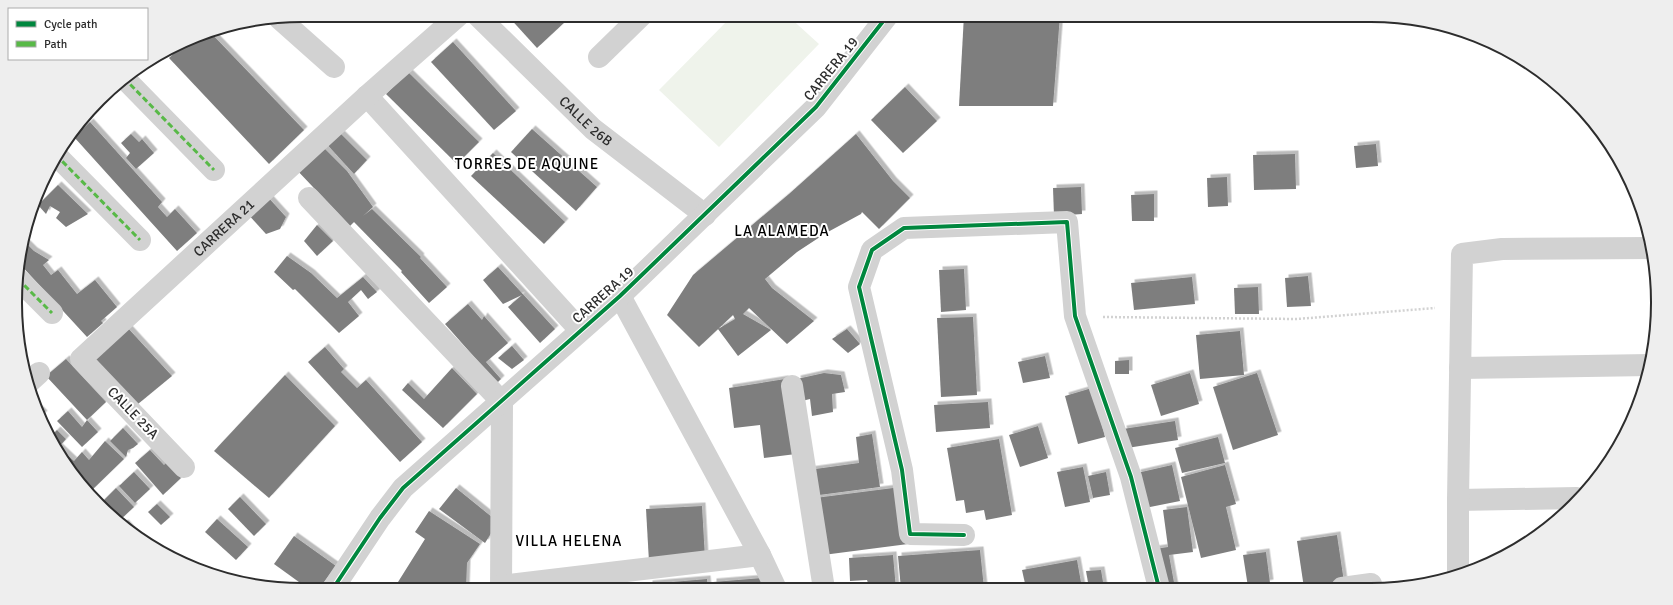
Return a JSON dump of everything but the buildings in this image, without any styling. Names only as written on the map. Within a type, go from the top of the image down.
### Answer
[{"type":"street","name":"CARRERA 21","points":[[81,359],[367,96],[451,22]]},
{"type":"street","name":"CALLE 26B","points":[[484,22],[593,128],[705,215]]},
{"type":"street","points":[[599,57],[635,22]]},
{"type":"street","name":"CARRERA 19","points":[[337,583],[376,524],[403,488],[620,296],[705,215],[816,106],[882,22]]},
{"type":"street","points":[[284,23],[334,67]]},
{"type":"street","points":[[129,83],[214,170]]},
{"type":"street","points":[[367,96],[580,330]]},
{"type":"street","points":[[61,160],[140,240]]},
{"type":"street","points":[[309,198],[502,402],[501,583]]},
{"type":"street","points":[[964,535],[910,534],[902,470],[859,287],[872,250],[904,228],[1067,222],[1075,316],[1131,477],[1158,583]]},
{"type":"street","points":[[1458,569],[1462,254],[1502,250],[1646,248]]},
{"type":"street","points":[[23,284],[52,313]]},
{"type":"street","points":[[620,296],[760,555],[773,583]]},
{"type":"street","name":"CALLE 25A","points":[[81,359],[184,467]]},
{"type":"street","points":[[1460,368],[1644,365]]},
{"type":"street","points":[[792,386],[823,583]]},
{"type":"street","points":[[1458,500],[1571,498]]},
{"type":"street","points":[[589,583],[624,581],[760,555]]},
{"type":"path","points":[[1075,316],[1297,319],[1462,306]]},
{"type":"shaded area","points":[[726,22],[795,22],[819,44],[719,147],[659,90]]},
{"type":"marked path","points":[[129,83],[214,170]]},
{"type":"marked path","points":[[61,160],[140,240]]},
{"type":"marked path","points":[[23,284],[52,313]]},
{"type":"cycle path","points":[[337,583],[380,518],[403,488],[620,296],[816,107],[883,22]]},
{"type":"cycle path","points":[[964,535],[910,534],[902,470],[859,287],[872,250],[904,228],[1067,222],[1075,316],[1131,477],[1158,583]]},
{"type":"district","name":"TORRES DE AQUINE","points":[[527,164]]},
{"type":"district","name":"LA ALAMEDA","points":[[782,231]]},
{"type":"district","name":"VILLA HELENA","points":[[569,541]]}]
